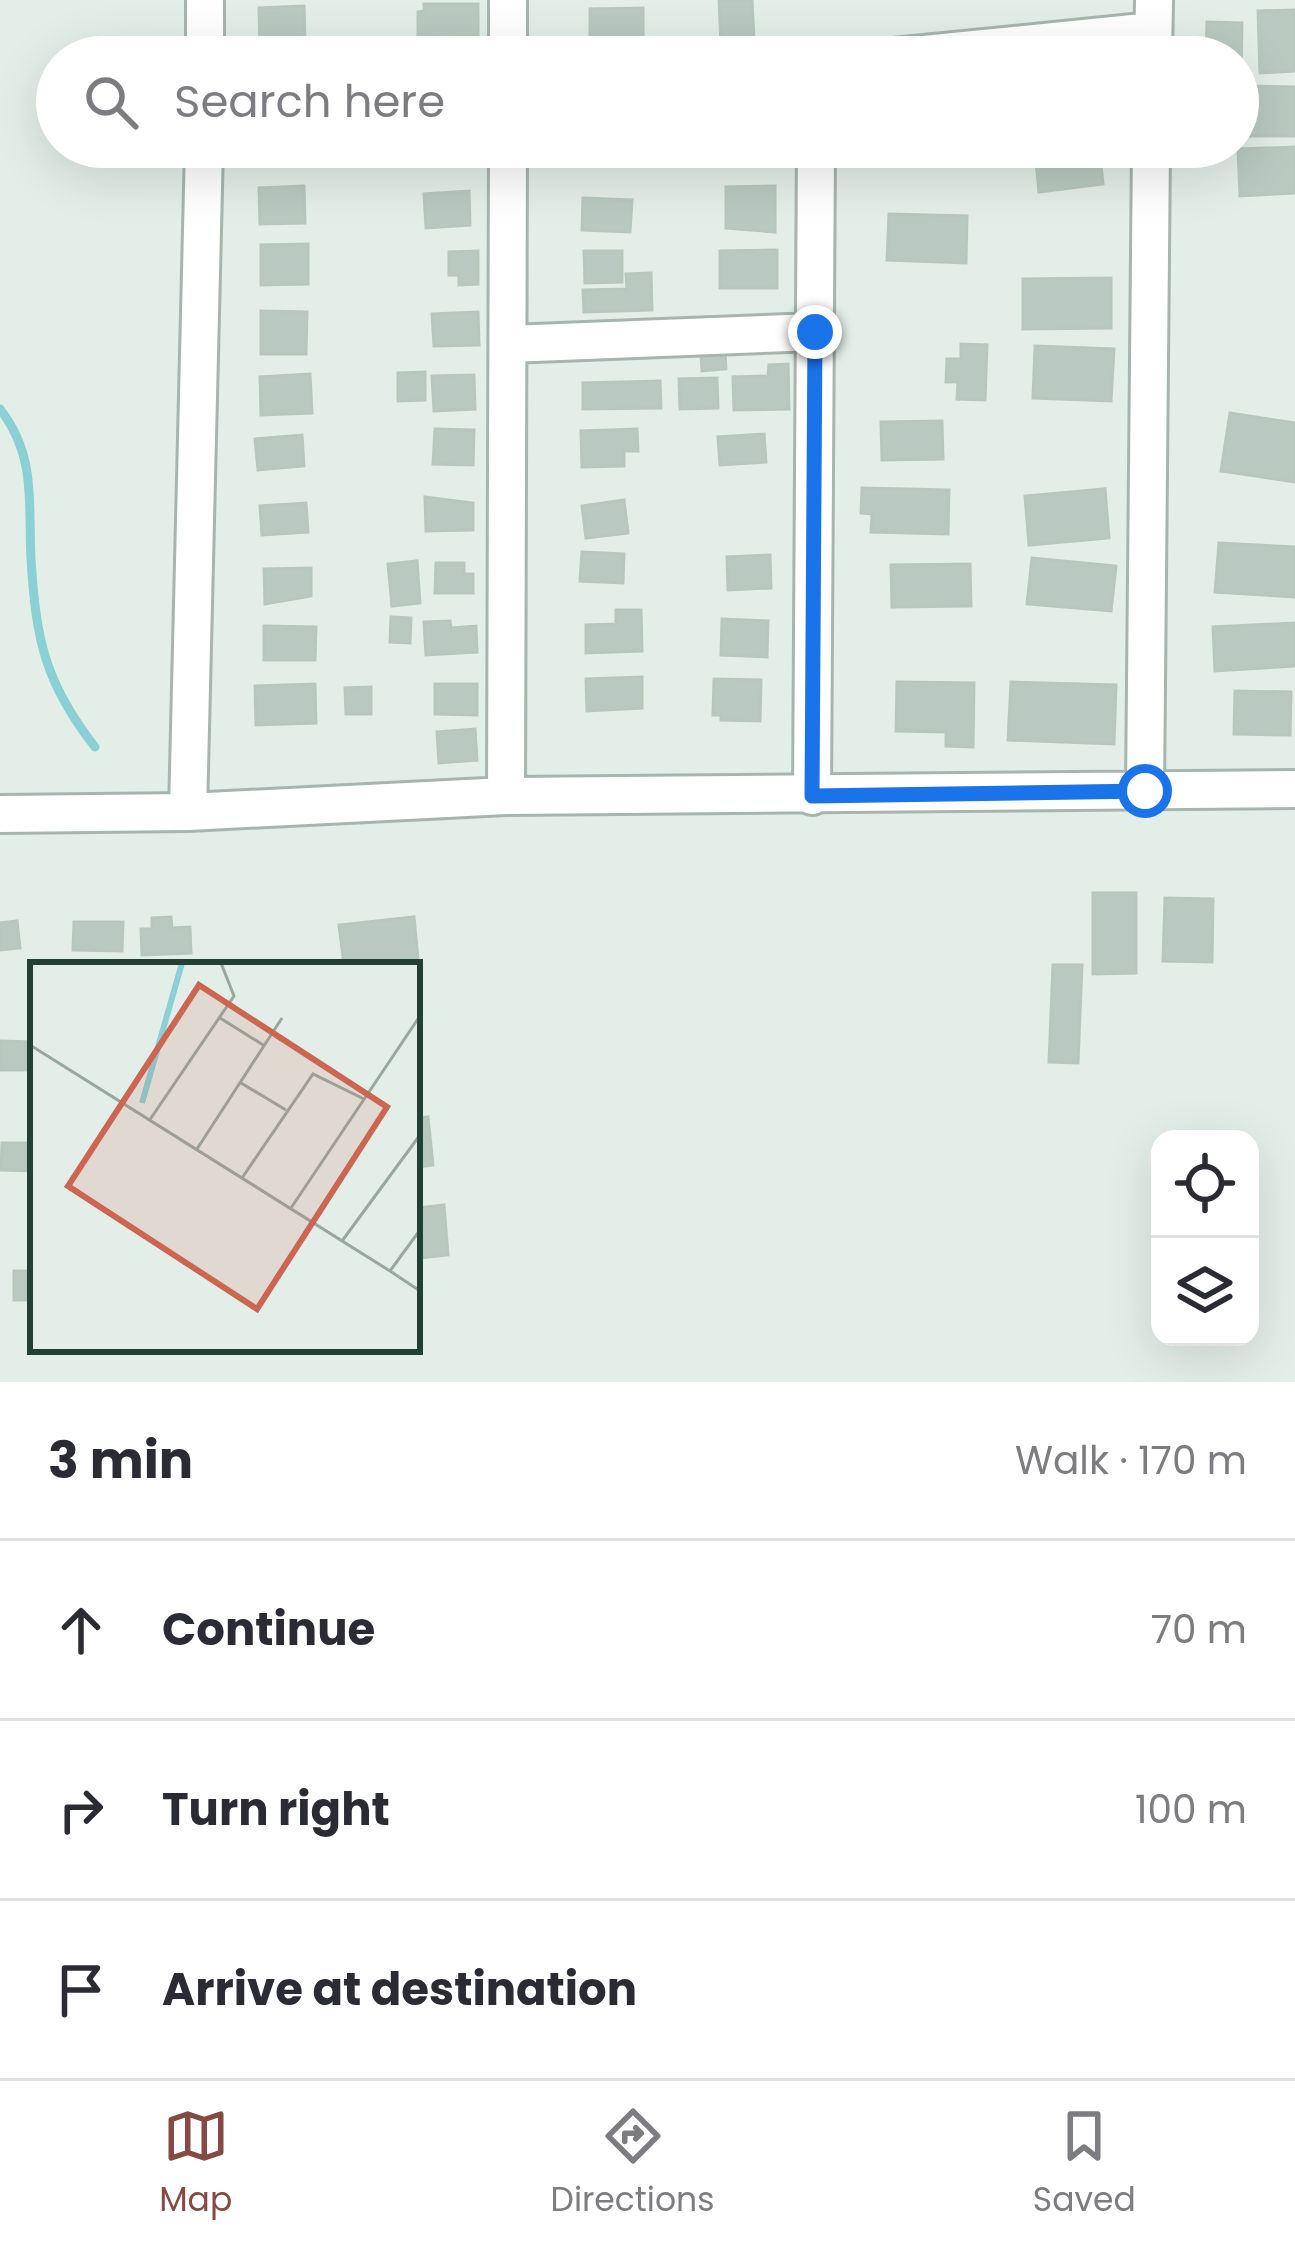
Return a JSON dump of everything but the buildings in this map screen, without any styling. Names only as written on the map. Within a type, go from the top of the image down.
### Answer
[{"type":"street","points":[[205,0],[205,36]]},
{"type":"street","points":[[508,0],[508,36]]},
{"type":"street","points":[[1095,36],[1153,30]]},
{"type":"street","points":[[188,812],[203,168]]},
{"type":"street","points":[[506,796],[508,168]]},
{"type":"street","points":[[812,796],[816,168]]},
{"type":"street","points":[[1145,791],[1151,168]]},
{"type":"street","points":[[509,344],[815,332]]},
{"type":"street","points":[[0,814],[188,812],[506,796],[1295,789]]},
{"type":"waterway","points":[[0,409],[25,463],[33,588],[46,659],[65,702],[95,747]]},
{"type":"route","points":[[815,332],[812,796],[1145,791]]}]
